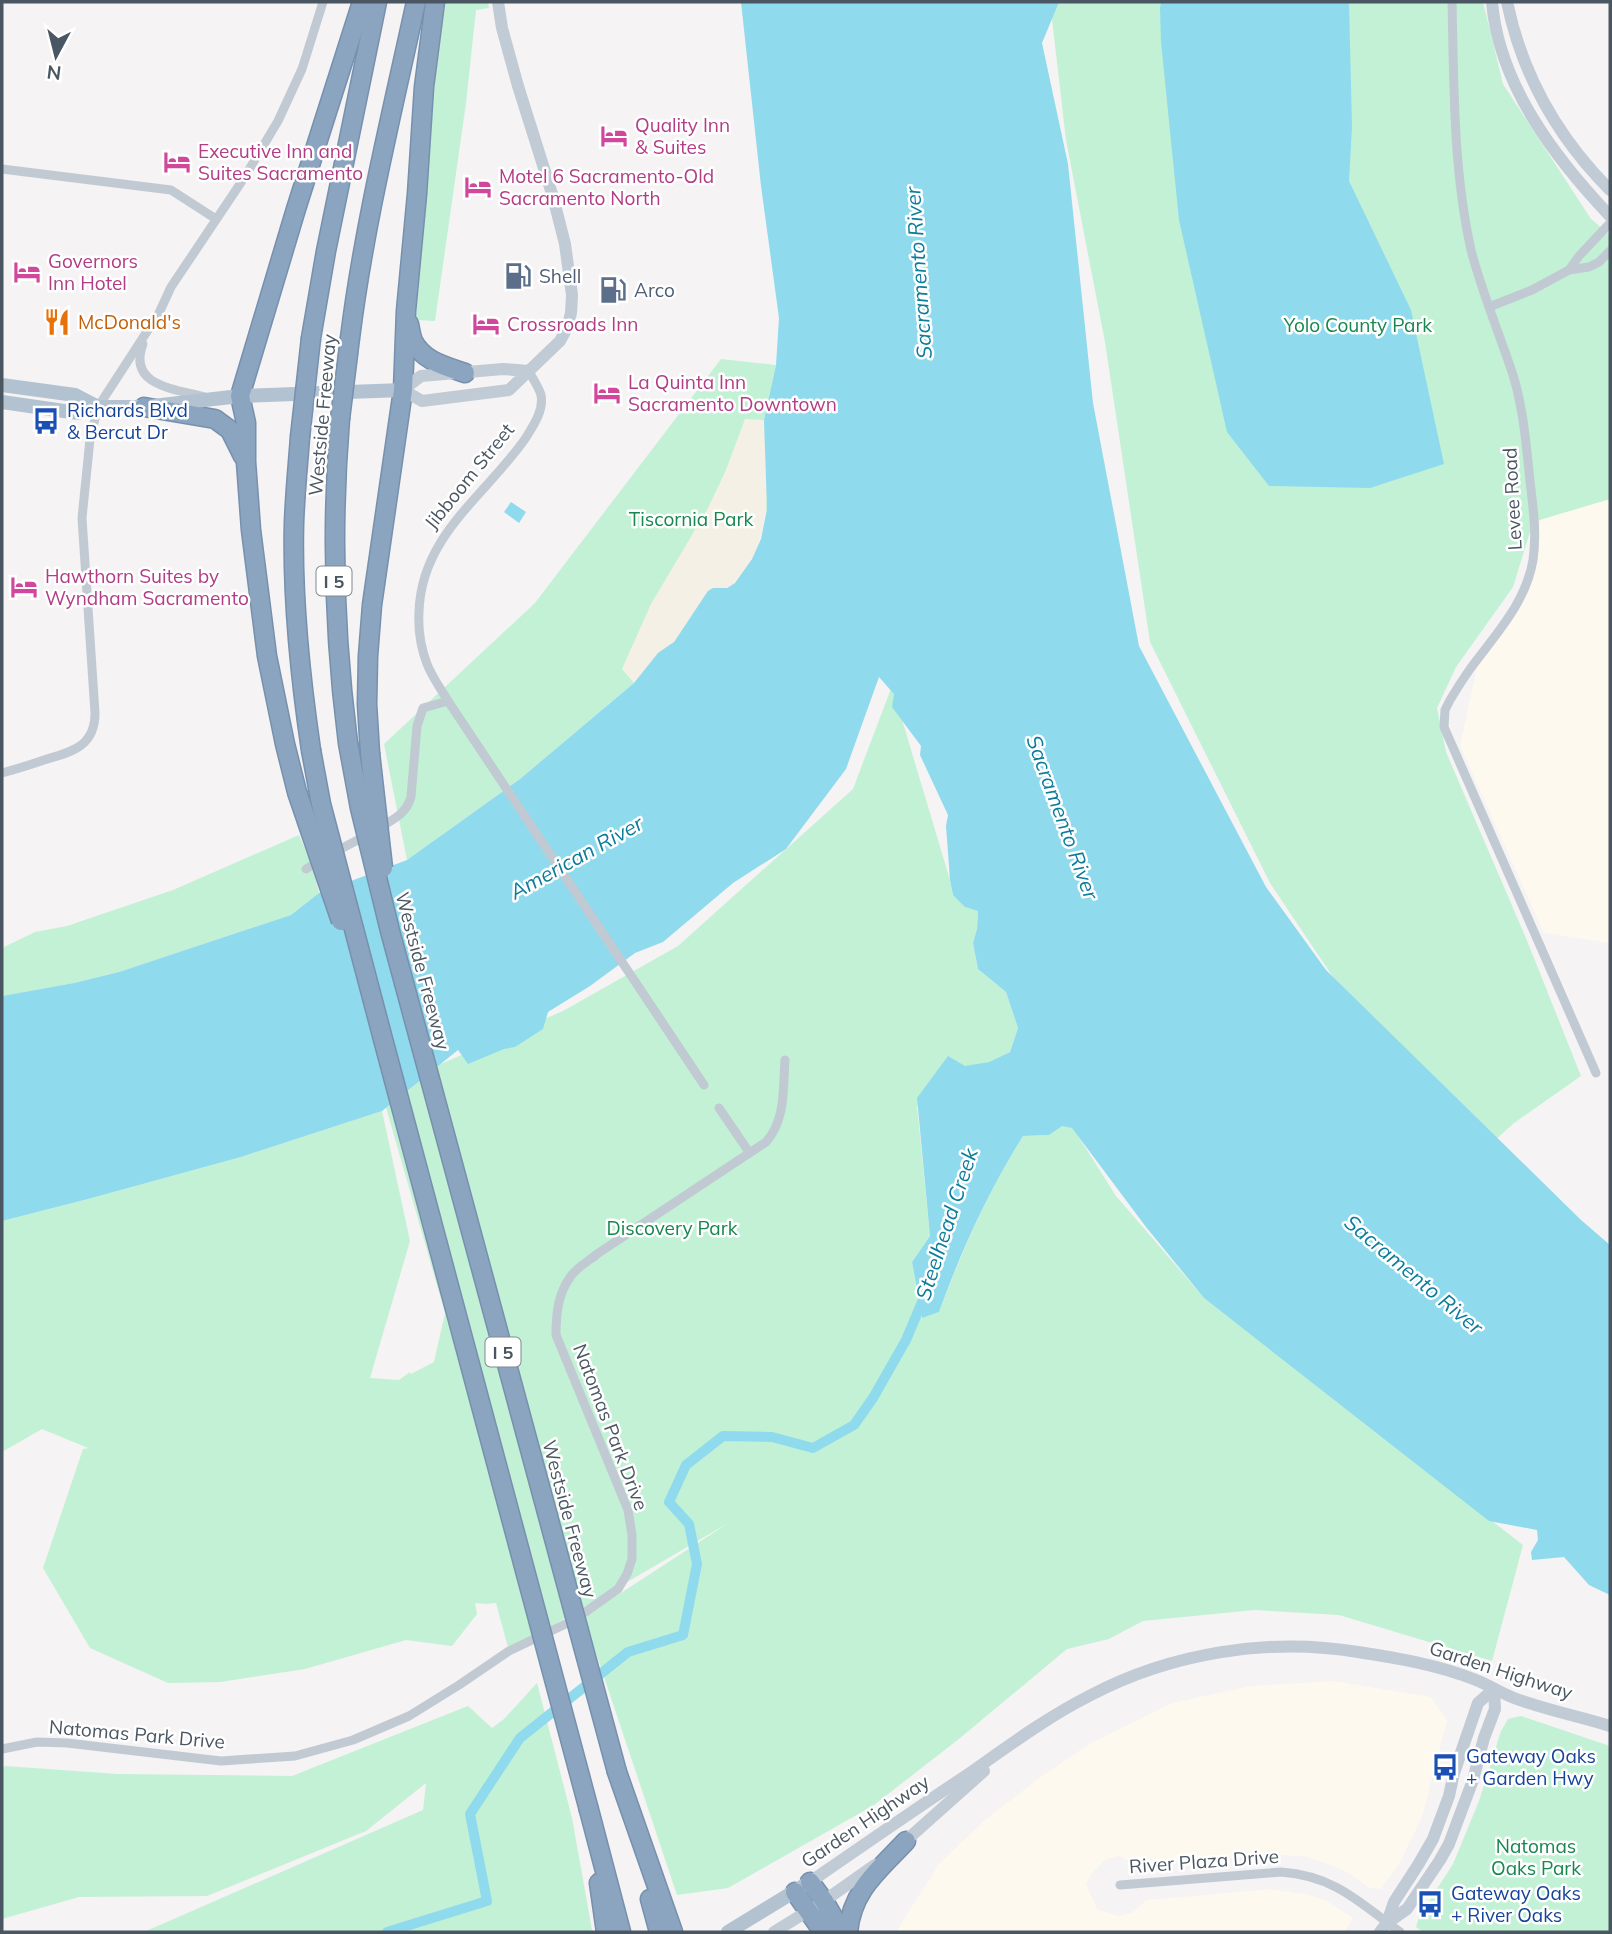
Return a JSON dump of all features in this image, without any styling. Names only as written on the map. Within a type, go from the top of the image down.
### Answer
[{"type":"highway","points":[[362,2],[240,396],[246,423],[246,463],[253,543],[267,656],[282,733],[297,792],[383,1043]]},
{"type":"highway","name":"Westside Freeway","points":[[377,2],[326,251],[311,338],[300,437],[294,523],[295,580],[299,650],[311,750],[321,804],[383,1043],[621,1932]]},
{"type":"highway","name":"Westside Freeway","points":[[416,2],[357,285],[340,419],[334,572],[337,637],[348,743],[362,820],[390,931],[659,1932]]},
{"type":"highway","points":[[390,931],[370,753],[368,692],[372,605],[403,390],[424,87],[435,2]]},
{"type":"highway","points":[[407,310],[412,340],[425,356],[465,373]]},
{"type":"highway","points":[[144,407],[215,419],[224,424],[235,438],[246,463]]},
{"type":"highway","points":[[617,1772],[673,1932]]},
{"type":"highway","points":[[589,1810],[606,1932]]},
{"type":"highway","points":[[848,1932],[856,1898],[906,1841]]},
{"type":"highway","points":[[803,1887],[816,1906],[842,1932]]},
{"type":"highway","points":[[816,1906],[823,1932]]},
{"type":"main road","points":[[2,385],[75,396],[98,407]]},
{"type":"main road","points":[[2,402],[78,413],[98,407],[144,407],[240,396],[403,390]]},
{"type":"main road","name":"Garden Highway","points":[[728,1932],[803,1887]]},
{"type":"street","points":[[2,773],[76,750],[87,740],[94,727],[82,518],[90,439],[98,407],[159,313],[171,286],[244,178],[278,121],[302,69],[323,2]]},
{"type":"street","points":[[498,2],[502,28],[518,86],[565,244],[572,295],[571,313],[560,341],[529,371],[509,390],[422,401],[403,390],[421,376],[503,369],[529,371]]},
{"type":"street","name":"Levee Road","points":[[1452,2],[1456,146],[1462,203],[1472,252],[1511,367],[1522,418],[1535,529],[1532,561],[1515,608],[1450,700],[1445,710],[1444,727],[1596,1073]]},
{"type":"street","points":[[1492,2],[1493,22],[1510,74],[1531,115],[1554,152],[1610,216]]},
{"type":"street","points":[[1507,2],[1531,78],[1554,122],[1591,171],[1610,190]]},
{"type":"street","points":[[2,169],[171,190],[216,219]]},
{"type":"street","points":[[1569,270],[1610,223]]},
{"type":"street","points":[[1489,307],[1532,290],[1569,270],[1588,268],[1610,251]]},
{"type":"street","points":[[149,329],[139,358],[143,374],[155,383],[210,399]]},
{"type":"street","name":"Jibboom Street","points":[[529,371],[541,395],[536,423],[448,531],[434,551],[425,571],[419,610],[423,649],[428,666],[448,701],[704,1085]]},
{"type":"street","points":[[306,869],[396,818],[408,807],[416,726],[420,716],[428,713],[432,705],[448,701]]},
{"type":"street","name":"Natomas Park Drive","points":[[2,1749],[37,1742],[221,1761],[295,1756],[353,1740],[409,1716],[509,1651],[574,1620],[618,1589],[632,1559],[628,1510],[556,1335],[556,1316],[561,1293],[572,1274],[597,1254],[766,1142],[775,1132],[780,1115],[785,1060]]},
{"type":"street","points":[[719,1108],[750,1152]]},
{"type":"street","name":"Garden Highway","points":[[803,1887],[1053,1716],[1117,1682],[1175,1662],[1238,1651],[1299,1647],[1357,1651],[1430,1666],[1475,1680],[1527,1702],[1610,1726]]},
{"type":"street","points":[[1383,1927],[1407,1909],[1450,1844],[1494,1709],[1494,1689]]},
{"type":"street","points":[[1383,1927],[1394,1902],[1433,1839],[1478,1703],[1494,1689]]},
{"type":"street","name":"Garden Highway","points":[[774,1932],[865,1873],[906,1841],[1020,1738]]},
{"type":"street","name":"River Plaza Drive","points":[[1120,1885],[1296,1873],[1341,1888],[1383,1927],[1400,1932]]},
{"type":"shaded area","points":[[1610,499],[1610,943],[1544,933],[1460,746],[1477,667],[1522,600],[1541,518]]},
{"type":"shaded area","points":[[1333,1681],[1431,1697],[1447,1721],[1422,1817],[1398,1866],[1380,1889],[1370,1888],[1345,1871],[1309,1857],[1280,1855],[1140,1865],[1119,1856],[1105,1860],[1091,1874],[1086,1884],[1097,1909],[1118,1916],[1132,1913],[1147,1900],[1270,1889],[1309,1895],[1325,1900],[1353,1918],[1344,1932],[896,1932],[939,1864],[986,1819],[1089,1744],[1172,1703],[1251,1686]]},
{"type":"green space","points":[[446,2],[488,2],[489,8],[476,10],[466,103],[435,321],[416,320],[436,67]]},
{"type":"green space","name":"Yolo County Park","points":[[1050,2],[1483,2],[1503,84],[1591,219],[1610,235],[1610,499],[1533,522],[1513,587],[1456,667],[1437,708],[1446,752],[1528,943],[1581,1076],[1514,1123],[1494,1141],[1333,977],[1270,883],[1150,642],[1105,342],[1066,140]]},
{"type":"green space","name":"Tiscornia Park","points":[[721,359],[776,365],[764,420],[767,509],[669,647],[658,653],[634,683],[520,779],[407,860],[384,744],[535,603]]},
{"type":"green space","name":"Discovery Park","points":[[892,686],[953,895],[978,911],[973,943],[978,969],[1006,992],[1018,1028],[1010,1052],[989,1062],[965,1067],[917,1106],[930,1236],[912,1262],[921,1318],[939,1312],[976,1222],[1023,1136],[1049,1135],[1062,1125],[1073,1128],[1116,1196],[1204,1298],[1523,1545],[1492,1661],[1339,1615],[1254,1610],[1143,1621],[1109,1639],[1067,1649],[874,1805],[728,1888],[677,1895],[584,1617],[730,1522],[509,1651],[496,1603],[475,1603],[477,1614],[452,1646],[406,1640],[305,1669],[220,1682],[168,1683],[90,1648],[43,1568],[83,1449],[88,1448],[42,1429],[2,1452],[2,1221],[241,1157],[382,1111],[410,1241],[370,1378],[399,1380],[434,1362],[445,1313],[381,1090],[563,1011],[678,946],[853,789]]},
{"type":"green space","points":[[299,835],[312,865],[319,893],[291,915],[119,972],[2,996],[2,948],[35,932],[67,926],[173,890]]},
{"type":"green space","points":[[537,1683],[572,1818],[592,1930],[589,1932],[144,1932],[423,1810],[426,1783],[366,1831],[207,1896],[79,1897],[2,1919],[2,1768],[5,1766],[118,1774],[292,1776],[468,1706],[492,1728],[504,1719]]},
{"type":"green space","name":"Natomas Oaks Park","points":[[1521,1716],[1610,1746],[1610,1932],[1423,1932],[1416,1927],[1419,1917],[1453,1864],[1479,1801],[1501,1731],[1508,1719]]},
{"type":"sand","points":[[745,419],[764,420],[767,499],[761,536],[754,554],[733,584],[708,591],[674,642],[658,653],[634,683],[622,669],[651,604],[708,508]]},
{"type":"water","points":[[741,2],[1059,2],[1042,43],[1068,164],[1093,403],[1139,646],[1266,887],[1326,970],[1581,1220],[1610,1245],[1610,1595],[1589,1585],[1564,1557],[1532,1560],[1531,1552],[1538,1540],[1537,1530],[1489,1521],[1204,1298],[1146,1227],[1072,1128],[1062,1126],[1049,1135],[1023,1136],[976,1222],[939,1312],[922,1318],[912,1262],[930,1236],[917,1098],[948,1056],[965,1066],[989,1062],[1010,1052],[1018,1028],[1006,992],[978,969],[973,943],[978,911],[965,907],[953,895],[946,826],[948,815],[920,755],[921,746],[892,707],[894,694],[879,677],[846,769],[786,849],[733,883],[663,942],[635,953],[548,1012],[543,1029],[515,1047],[468,1064],[458,1050],[382,1111],[241,1157],[2,1221],[2,996],[119,972],[291,915],[319,893],[407,860],[520,779],[634,683],[658,653],[674,642],[708,591],[713,588],[727,588],[735,583],[752,559],[761,539],[767,509],[764,420],[776,365],[779,318],[761,186]]},
{"type":"water","points":[[1161,2],[1349,2],[1352,127],[1349,181],[1411,310],[1444,464],[1370,488],[1269,486],[1227,432],[1179,220],[1161,42]]},
{"type":"water","points":[[511,502],[526,512],[519,523],[504,512]]},
{"type":"waterway","name":"Steelhead Creek","points":[[387,1932],[487,1901],[470,1814],[520,1738],[628,1652],[683,1635],[697,1564],[689,1524],[669,1502],[686,1465],[723,1436],[772,1437],[813,1448],[854,1425],[873,1398],[906,1340],[925,1295]]},
{"type":"place","name":"Quality Inn & Suites","points":[[614,136]]},
{"type":"place","name":"Executive Inn and Suites Sacramento","points":[[177,162]]},
{"type":"place","name":"Motel 6 Sacramento-Old Sacramento North","points":[[478,187]]},
{"type":"place","name":"Governors Inn Hotel","points":[[27,272]]},
{"type":"place","name":"Shell","points":[[518,276]]},
{"type":"place","name":"Arco","points":[[613,290]]},
{"type":"place","name":"McDonald's","points":[[57,322]]},
{"type":"place","name":"Crossroads Inn","points":[[486,324]]},
{"type":"place","name":"La Quinta Inn Sacramento Downtown","points":[[607,393]]},
{"type":"place","name":"Richards Blvd & Bercut Dr","points":[[46,421]]},
{"type":"place","name":"Hawthorn Suites by Wyndham Sacramento","points":[[24,587]]},
{"type":"place","name":"Gateway Oaks + Garden Hwy","points":[[1445,1767]]},
{"type":"place","name":"Gateway Oaks + River Oaks","points":[[1430,1904]]},
{"type":"water label","name":"Sacramento River","points":[[918,273]]},
{"type":"water label","name":"Sacramento River","points":[[1063,817]]},
{"type":"water label","name":"American River","points":[[576,857]]},
{"type":"water label","name":"Sacramento River","points":[[1414,1274]]}]
